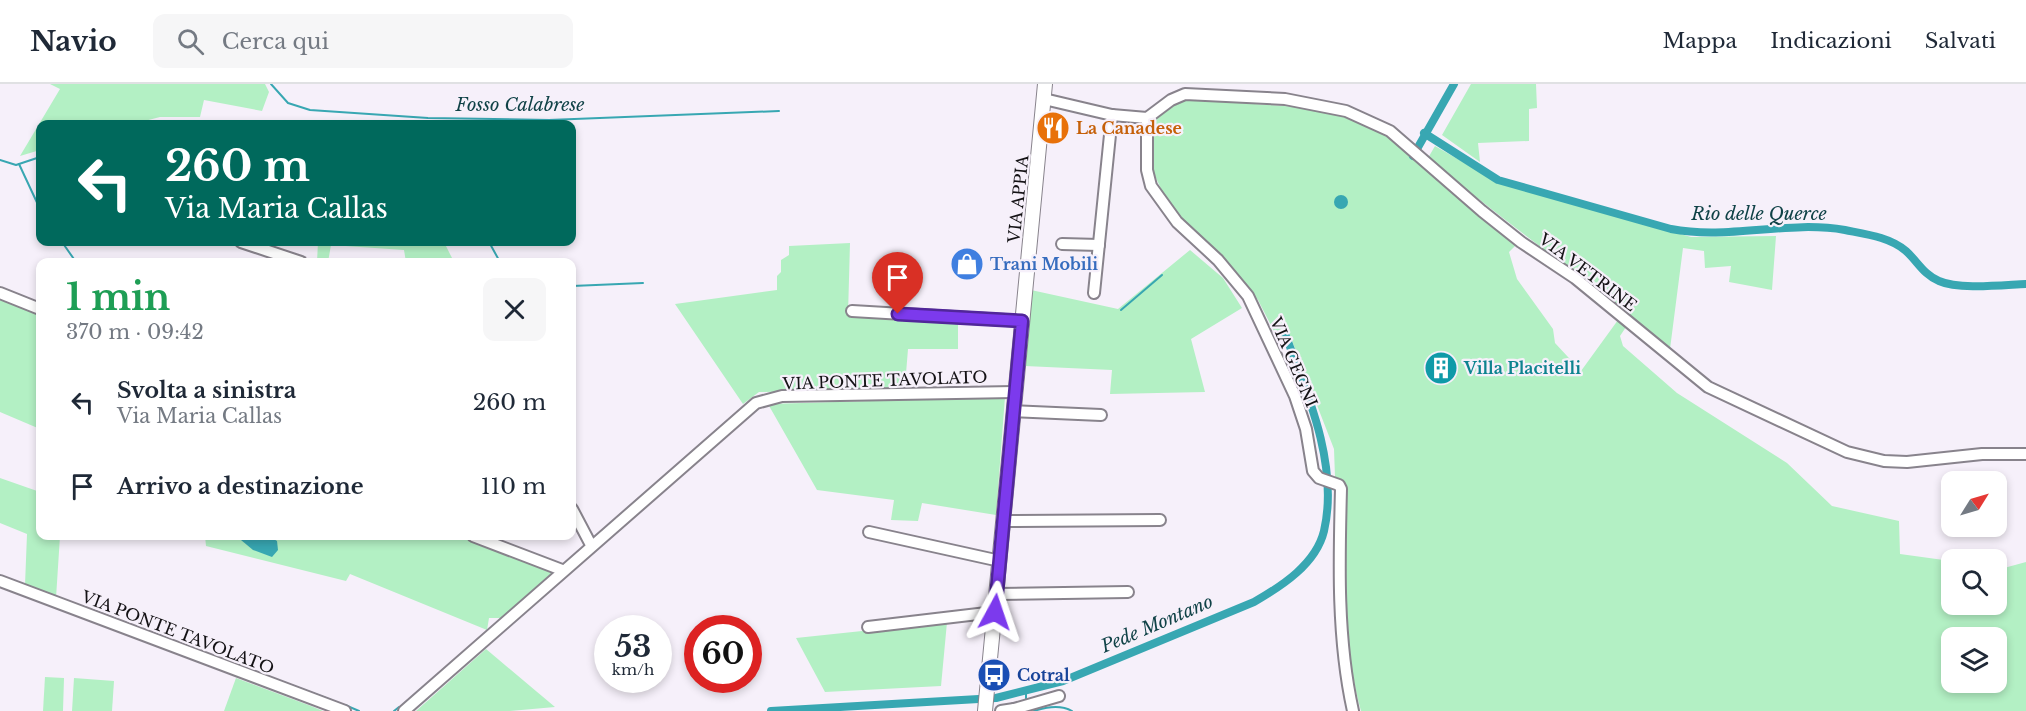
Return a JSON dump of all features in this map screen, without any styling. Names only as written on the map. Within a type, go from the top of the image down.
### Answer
[{"type":"main road","name":"VIA APPIA","points":[[985,711],[1045,84]]},
{"type":"street","name":"VIA VETRINE","points":[[1147,118],[1171,100],[1185,94],[1285,99],[1346,111],[1390,131],[1482,211],[1521,242],[1575,278],[1708,387],[1847,452],[1884,461],[2026,454]]},
{"type":"street","points":[[1044,99],[1112,115],[1147,118]]},
{"type":"street","points":[[1094,293],[1112,115]]},
{"type":"street","name":"VIA GEGNI","points":[[1147,118],[1147,170],[1151,186],[1178,222],[1218,260],[1248,296],[1295,396],[1306,429],[1313,471],[1319,478],[1339,485],[1342,619],[1347,682],[1353,711]]},
{"type":"street","points":[[1062,244],[1099,245]]},
{"type":"street","points":[[254,246],[289,258]]},
{"type":"street","points":[[0,293],[36,307]]},
{"type":"street","points":[[852,311],[1022,321]]},
{"type":"street","name":"VIA PONTE TAVOLATO","points":[[404,711],[562,570],[756,403],[782,396],[1014,392]]},
{"type":"street","points":[[1013,411],[1101,415]]},
{"type":"street","points":[[576,517],[591,545]]},
{"type":"street","points":[[1004,521],[1160,520]]},
{"type":"street","points":[[869,532],[1000,561]]},
{"type":"street","points":[[483,540],[562,570]]},
{"type":"street","name":"VIA PONTE TAVOLATO","points":[[0,581],[345,711]]},
{"type":"street","points":[[997,594],[1128,592]]},
{"type":"street","points":[[868,627],[995,612]]},
{"type":"street","points":[[1001,711],[1020,708],[1059,696]]},
{"type":"green space","points":[[50,84],[265,84],[269,92],[262,111],[204,100],[200,117],[160,117],[148,120],[41,120],[60,89]]},
{"type":"green space","points":[[1471,84],[1536,84],[1537,108],[1529,109],[1529,141],[1478,143],[1480,162],[1442,135]]},
{"type":"green space","points":[[1184,99],[1298,107],[1343,116],[1376,129],[1408,152],[1516,245],[1509,252],[1517,279],[1553,329],[1555,343],[1581,371],[1618,320],[1626,327],[1620,336],[1623,346],[1677,393],[1787,463],[1832,506],[1899,521],[1900,554],[1941,560],[1941,615],[2007,615],[2007,567],[2026,562],[2026,711],[1361,711],[1350,656],[1347,627],[1344,480],[1335,477],[1334,449],[1289,333],[1278,339],[1258,300],[1228,262],[1169,206],[1150,165],[1151,123],[1171,104]]},
{"type":"green space","points":[[36,129],[36,151],[20,156]]},
{"type":"green space","points":[[1435,146],[1496,181],[1691,237],[1776,236],[1772,290],[1729,282],[1731,266],[1705,268],[1704,251],[1683,248],[1670,349],[1428,158]]},
{"type":"green space","points":[[850,243],[848,315],[958,321],[958,349],[908,349],[905,386],[844,391],[759,392],[743,404],[675,304],[777,290],[777,276],[781,272],[781,260],[789,255],[789,246]]},
{"type":"green space","points":[[318,246],[331,246],[329,258],[317,258]]},
{"type":"green space","points":[[346,246],[446,246],[452,258],[405,258],[404,250]]},
{"type":"green space","points":[[1190,250],[1223,278],[1242,308],[1191,339],[1205,392],[1110,394],[1112,370],[1025,366],[1031,290],[1118,309]]},
{"type":"green space","points":[[0,298],[36,312],[36,427],[0,412]]},
{"type":"green space","points":[[1005,397],[996,515],[922,503],[918,521],[891,520],[894,500],[817,490],[768,404]]},
{"type":"green space","points":[[0,478],[36,491],[36,540],[60,540],[56,598],[25,585],[27,534],[0,523]]},
{"type":"green space","points":[[205,540],[476,540],[552,569],[553,572],[501,618],[489,618],[487,630],[350,574],[346,581],[206,546]]},
{"type":"green space","points":[[947,622],[941,686],[825,692],[796,638]]},
{"type":"green space","points":[[486,649],[555,707],[510,711],[416,711]]},
{"type":"green space","points":[[45,677],[64,678],[63,711],[43,711]]},
{"type":"green space","points":[[74,678],[114,681],[112,711],[72,711]]},
{"type":"green space","points":[[236,678],[311,706],[323,711],[224,711]]},
{"type":"water","points":[[1341,195],[1346,197],[1348,202],[1346,207],[1341,209],[1336,207],[1334,202],[1336,197]]},
{"type":"water","points":[[241,540],[277,541],[278,550],[272,557],[253,550]]},
{"type":"waterway","name":"Fosso Calabrese","points":[[271,84],[288,103],[310,110],[428,118],[549,120],[779,111]]},
{"type":"waterway","name":"Pede Montano","points":[[1413,156],[1454,84]]},
{"type":"waterway","name":"Rio delle Querce","points":[[1424,133],[1498,180],[1671,229],[1693,232],[1802,227],[1845,230],[1893,242],[1906,251],[1929,275],[1948,284],[1981,286],[2026,284]]},
{"type":"waterway","points":[[0,160],[16,165],[36,158]]},
{"type":"waterway","points":[[19,164],[36,200]]},
{"type":"waterway","points":[[65,246],[73,258]]},
{"type":"waterway","points":[[491,246],[498,258]]},
{"type":"waterway","points":[[1121,310],[1162,275]]},
{"type":"waterway","points":[[576,286],[643,283]]},
{"type":"waterway","name":"Pede Montano","points":[[771,711],[996,698],[1063,681],[1254,602],[1276,589],[1306,564],[1314,554],[1324,531],[1328,506],[1327,481],[1319,431],[1285,334]]},
{"type":"waterway","points":[[280,681],[331,700]]},
{"type":"waterway","points":[[1026,691],[1026,703]]},
{"type":"waterway","points":[[345,705],[359,711]]},
{"type":"waterway","points":[[394,711],[399,707]]},
{"type":"waterway","points":[[1034,711],[1048,707],[1072,711]]},
{"type":"place","name":"La Canadese","points":[[1053,128]]},
{"type":"place","name":"Trani Mobili","points":[[967,264]]},
{"type":"place","name":"Villa Placitelli","points":[[1441,368]]},
{"type":"place","name":"Cotral","points":[[994,675]]},
{"type":"route","points":[[898,314],[1022,321],[995,612]]}]
